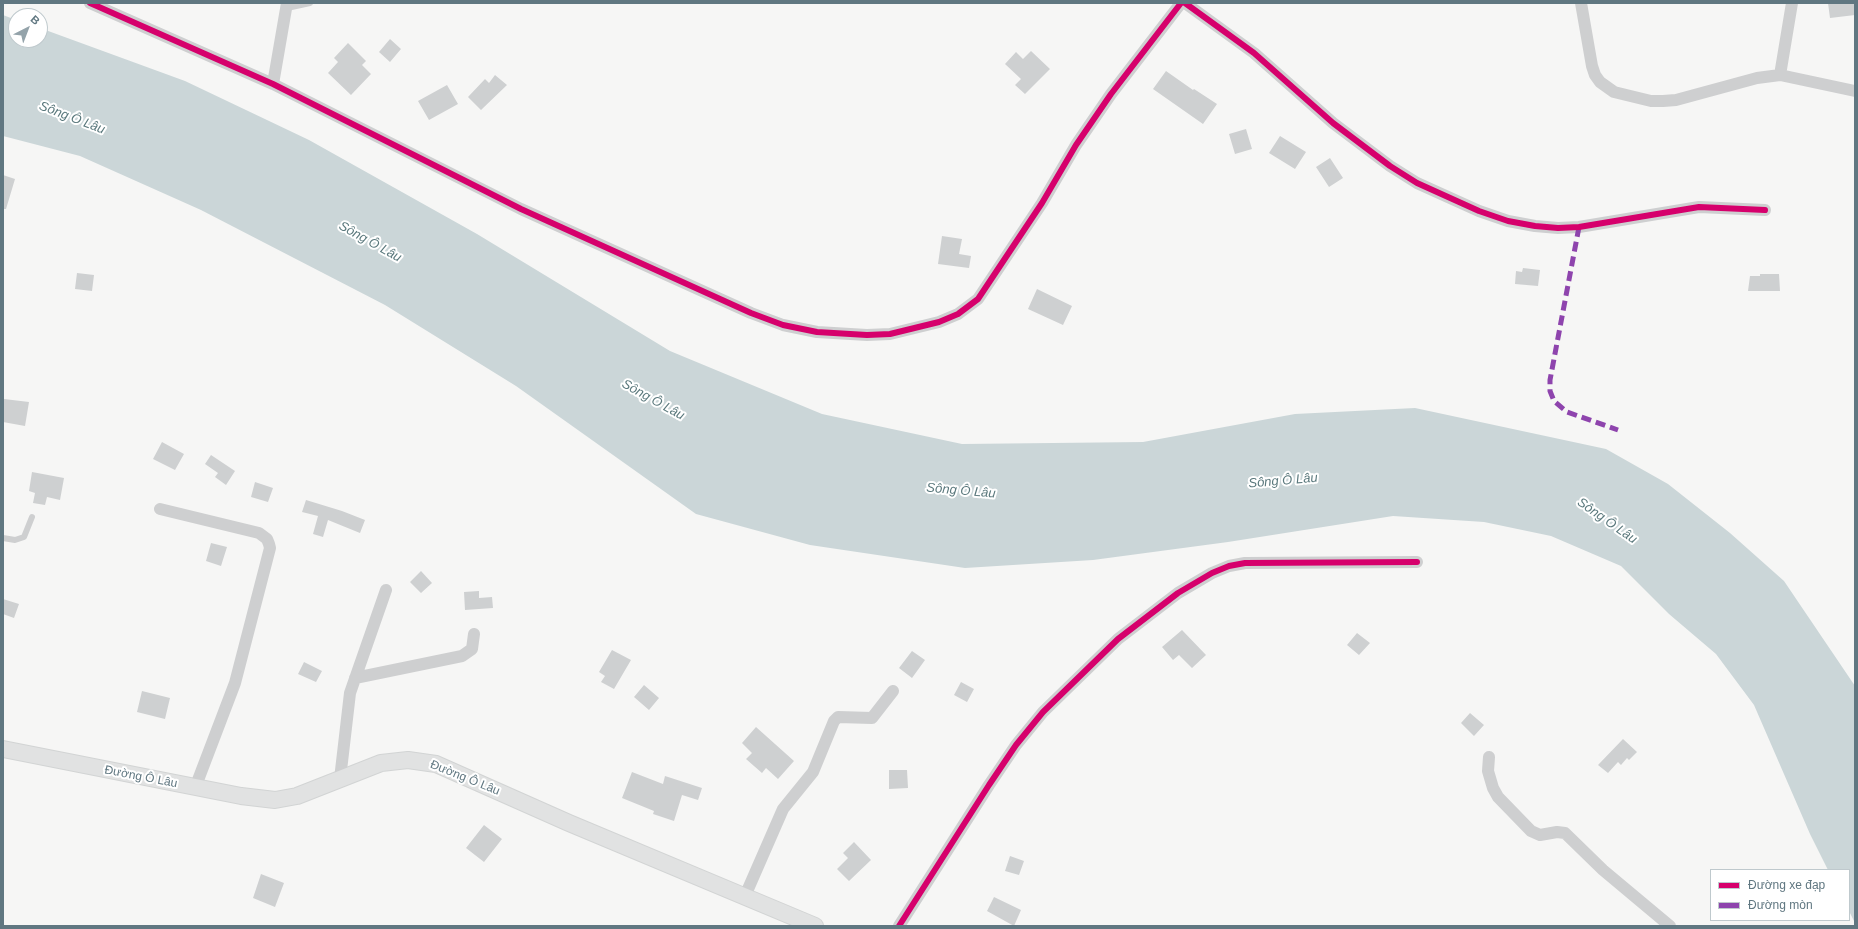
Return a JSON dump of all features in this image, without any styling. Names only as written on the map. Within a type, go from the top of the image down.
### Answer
[{"type":"main road","name":"Đường Ô Lâu","points":[[3,749],[195,788],[275,800],[297,796],[381,763],[408,760],[436,764],[569,823],[815,926]]},
{"type":"street","points":[[90,3],[273,84],[521,210],[751,313],[783,324],[817,332],[867,335],[890,334],[939,322],[958,314],[978,299],[1042,203],[1076,144],[1143,51],[1181,3]]},
{"type":"street","points":[[1185,3],[1254,53],[1333,123],[1390,166],[1417,183],[1479,211],[1508,221],[1535,226],[1558,228],[1579,227],[1699,207],[1765,210]]},
{"type":"street","points":[[1581,3],[1594,71],[1600,82],[1614,92],[1651,101],[1676,100],[1757,78],[1780,75],[1855,91]]},
{"type":"street","points":[[1780,75],[1792,3]]},
{"type":"street","points":[[273,84],[287,6]]},
{"type":"street","points":[[160,509],[259,533],[267,539],[270,548],[235,683],[195,788]]},
{"type":"street","points":[[899,926],[989,785],[1016,745],[1043,712],[1118,639],[1178,593],[1212,573],[1229,566],[1245,563],[1417,562]]},
{"type":"street","points":[[340,779],[348,702],[386,590]]},
{"type":"street","points":[[355,678],[462,656],[472,649],[474,634]]},
{"type":"street","points":[[745,896],[783,809],[789,799],[813,772],[834,721],[838,717],[872,718],[893,691]]},
{"type":"street","points":[[1489,757],[1488,770],[1493,788],[1498,797],[1531,831],[1540,835],[1557,832],[1564,833],[1603,870],[1670,926]]},
{"type":"lane","points":[[287,6],[310,3]]},
{"type":"lane","points":[[3,538],[15,540],[24,537],[27,533],[32,517]]},
{"type":"water","name":"Sông Ô Lâu","points":[[3,15],[8,17],[8,48],[48,48],[48,31],[185,81],[309,140],[477,234],[670,351],[822,414],[962,444],[1143,442],[1295,414],[1415,408],[1606,449],[1668,484],[1730,533],[1784,581],[1855,686],[1855,923],[1850,913],[1850,869],[1828,869],[1810,834],[1754,705],[1716,654],[1669,614],[1621,566],[1551,536],[1484,522],[1393,516],[1228,542],[1093,560],[965,568],[810,545],[696,514],[516,386],[385,305],[201,210],[80,156],[3,136]]},
{"type":"building","points":[[1828,3],[1854,3],[1855,15],[1830,18]]},
{"type":"building","points":[[390,39],[401,49],[390,62],[379,52]]},
{"type":"building","points":[[348,43],[366,61],[362,65],[371,74],[351,95],[328,73],[338,62],[334,58]]},
{"type":"building","points":[[1031,51],[1050,69],[1025,94],[1015,85],[1021,79],[1005,64],[1016,52],[1023,59]]},
{"type":"building","points":[[1166,71],[1193,90],[1194,89],[1217,104],[1203,124],[1153,89]]},
{"type":"building","points":[[495,75],[507,85],[481,110],[468,97],[485,79],[489,83]]},
{"type":"building","points":[[447,85],[458,104],[429,120],[418,101]]},
{"type":"building","points":[[1246,129],[1252,149],[1235,154],[1229,134]]},
{"type":"building","points":[[1280,136],[1306,152],[1295,169],[1269,153]]},
{"type":"building","points":[[1330,158],[1343,178],[1329,187],[1316,167]]},
{"type":"building","points":[[3,175],[15,179],[6,209],[3,209]]},
{"type":"building","points":[[942,236],[962,239],[959,254],[971,256],[969,268],[938,264]]},
{"type":"building","points":[[1523,268],[1540,270],[1538,286],[1515,284],[1516,271],[1522,272]]},
{"type":"building","points":[[77,273],[94,275],[92,291],[75,289]]},
{"type":"building","points":[[1760,274],[1779,274],[1780,291],[1748,291],[1750,276],[1760,276]]},
{"type":"building","points":[[1037,289],[1072,306],[1063,325],[1028,309]]},
{"type":"building","points":[[4,399],[29,402],[25,426],[3,422]]},
{"type":"building","points":[[162,442],[184,454],[175,470],[153,459]]},
{"type":"building","points":[[211,455],[235,471],[226,485],[215,477],[218,473],[205,464]]},
{"type":"building","points":[[32,472],[64,478],[60,500],[47,497],[45,505],[33,503],[35,493],[29,491]]},
{"type":"building","points":[[255,482],[273,488],[268,502],[251,497]]},
{"type":"building","points":[[306,500],[365,520],[360,533],[328,520],[323,537],[313,534],[318,516],[302,512]]},
{"type":"building","points":[[211,543],[227,547],[221,566],[206,561]]},
{"type":"building","points":[[421,571],[432,583],[421,593],[410,582]]},
{"type":"building","points":[[479,591],[479,598],[492,597],[493,608],[465,610],[464,592]]},
{"type":"building","points":[[3,599],[19,604],[14,618],[3,614]]},
{"type":"building","points":[[1182,630],[1206,655],[1192,668],[1179,655],[1173,660],[1162,647]]},
{"type":"building","points":[[1357,633],[1370,643],[1359,655],[1347,645]]},
{"type":"building","points":[[612,650],[631,660],[614,689],[601,682],[605,676],[599,672]]},
{"type":"building","points":[[912,651],[925,660],[912,678],[899,668]]},
{"type":"building","points":[[304,662],[322,671],[316,682],[298,674]]},
{"type":"building","points":[[961,682],[974,689],[967,702],[954,695]]},
{"type":"building","points":[[644,685],[659,698],[649,710],[634,697]]},
{"type":"building","points":[[142,691],[170,698],[165,719],[137,712]]},
{"type":"building","points":[[1470,713],[1484,725],[1474,736],[1461,723]]},
{"type":"building","points":[[756,727],[794,761],[778,779],[766,768],[762,773],[746,759],[752,753],[742,743]]},
{"type":"building","points":[[1623,739],[1637,752],[1629,760],[1627,758],[1621,765],[1618,762],[1608,773],[1598,765]]},
{"type":"building","points":[[889,770],[907,770],[908,788],[889,789]]},
{"type":"building","points":[[632,772],[663,784],[665,776],[702,788],[698,800],[682,795],[674,821],[653,814],[654,811],[622,798]]},
{"type":"building","points":[[484,825],[502,839],[484,862],[466,848]]},
{"type":"building","points":[[854,842],[871,860],[849,881],[837,869],[848,858],[843,853]]},
{"type":"building","points":[[1010,856],[1024,861],[1019,875],[1005,871]]},
{"type":"building","points":[[261,874],[284,883],[275,907],[253,898]]},
{"type":"building","points":[[994,897],[1021,910],[1014,926],[987,911]]},
{"type":"marked path","points":[[1579,227],[1550,380],[1550,391],[1554,401],[1567,412],[1618,430]]},
{"type":"cycle path","points":[[90,3],[273,84],[521,209],[751,313],[783,325],[817,332],[867,335],[890,334],[939,322],[958,314],[978,299],[1042,203],[1076,145],[1111,94],[1181,3]]},
{"type":"cycle path","points":[[1185,3],[1254,53],[1333,123],[1390,166],[1417,183],[1479,211],[1508,221],[1535,226],[1558,228],[1579,227],[1699,207],[1765,210]]},
{"type":"cycle path","points":[[899,926],[989,785],[1016,745],[1043,712],[1118,639],[1178,593],[1212,573],[1229,566],[1245,563],[1417,562]]}]
